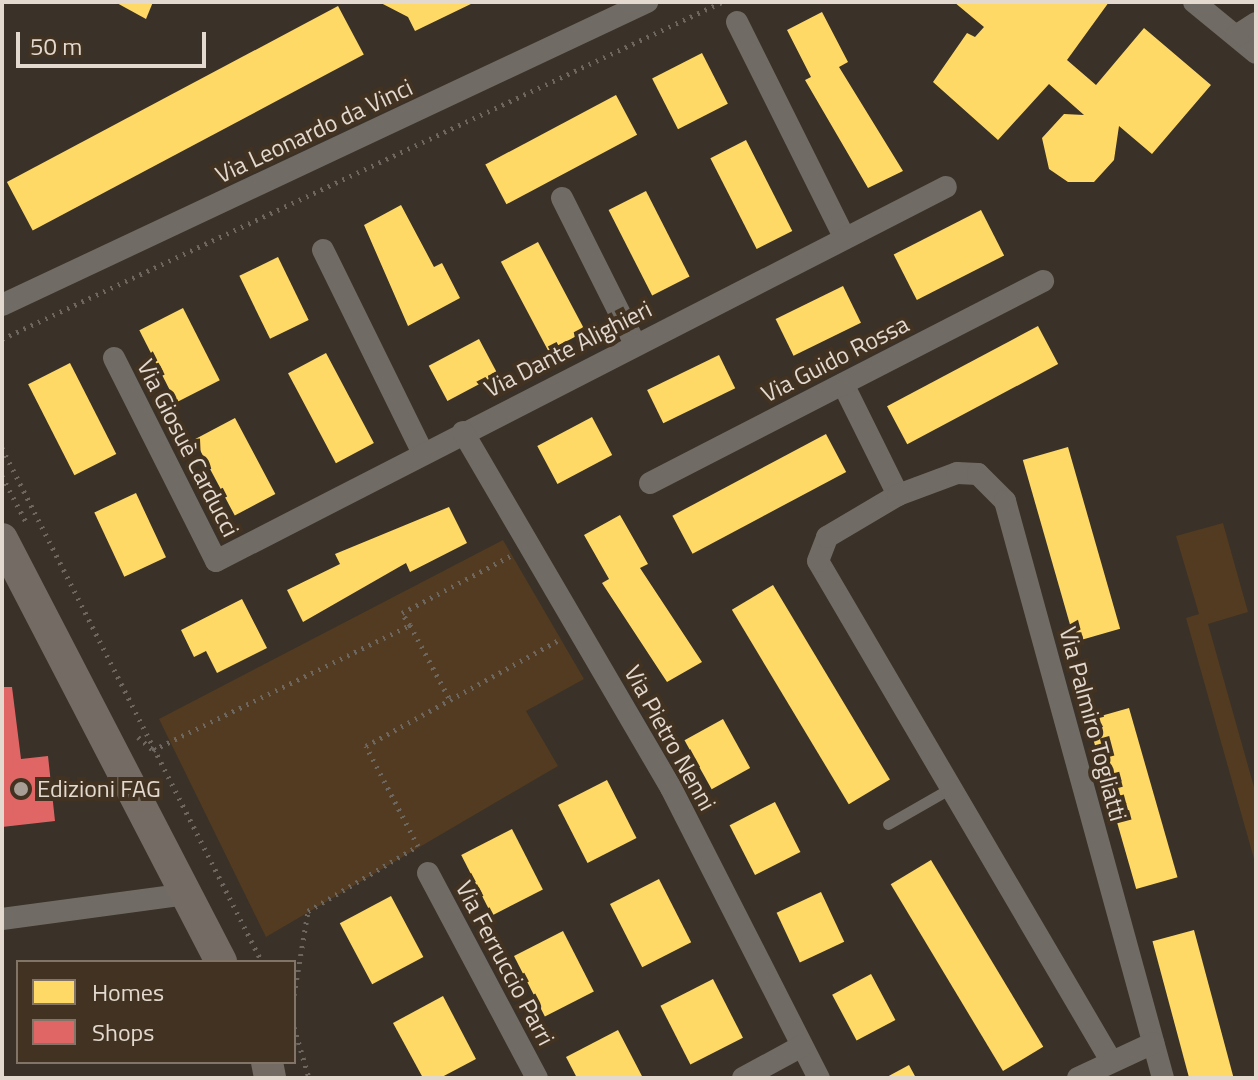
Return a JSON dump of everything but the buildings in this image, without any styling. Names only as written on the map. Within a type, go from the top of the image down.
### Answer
[{"type":"main road","points":[[2,539],[220,960]]},
{"type":"main road","points":[[2,569],[32,598]]},
{"type":"street","name":"Via Leonardo da Vinci","points":[[2,305],[647,2]]},
{"type":"street","points":[[1194,2],[1256,53]]},
{"type":"street","points":[[737,22],[844,237]]},
{"type":"street","points":[[1236,36],[1256,23]]},
{"type":"street","name":"Via Dante Alighieri","points":[[216,561],[946,187]]},
{"type":"street","points":[[562,198],[635,344]]},
{"type":"street","points":[[323,250],[423,453]]},
{"type":"street","name":"Via Guido Rossa","points":[[650,483],[1043,281]]},
{"type":"street","name":"Via Giosuè Carducci","points":[[114,358],[216,561]]},
{"type":"street","points":[[843,384],[898,495]]},
{"type":"street","name":"Via Pietro Nenni","points":[[463,432],[671,788],[819,1078]]},
{"type":"street","name":"Via Palmiro Togliatti","points":[[1110,1059],[818,561],[827,537],[898,495],[957,473],[978,474],[1005,501],[1163,1078]]},
{"type":"street","name":"Via Ferruccio Parri","points":[[428,873],[537,1078]]},
{"type":"street","points":[[2,919],[186,894]]},
{"type":"street","points":[[1078,1078],[1110,1059],[1153,1043]]},
{"type":"street","points":[[743,1078],[802,1046]]},
{"type":"lane","points":[[888,824],[949,789]]},
{"type":"path","points":[[2,339],[722,2]]},
{"type":"path","points":[[2,448],[261,960]]},
{"type":"path","points":[[450,700],[402,613],[530,546]]},
{"type":"path","points":[[153,750],[410,625]]},
{"type":"path","points":[[296,983],[308,911],[418,846],[366,746],[579,630]]},
{"type":"path","points":[[296,1034],[309,1078]]},
{"type":"shaded area","points":[[1223,523],[1248,612],[1208,624],[1256,794],[1256,866],[1186,618],[1199,614],[1176,536]]},
{"type":"shaded area","points":[[503,540],[584,679],[526,711],[558,766],[266,937],[159,719]]},
{"type":"place","name":"Edizioni FAG","points":[[21,789]]}]
